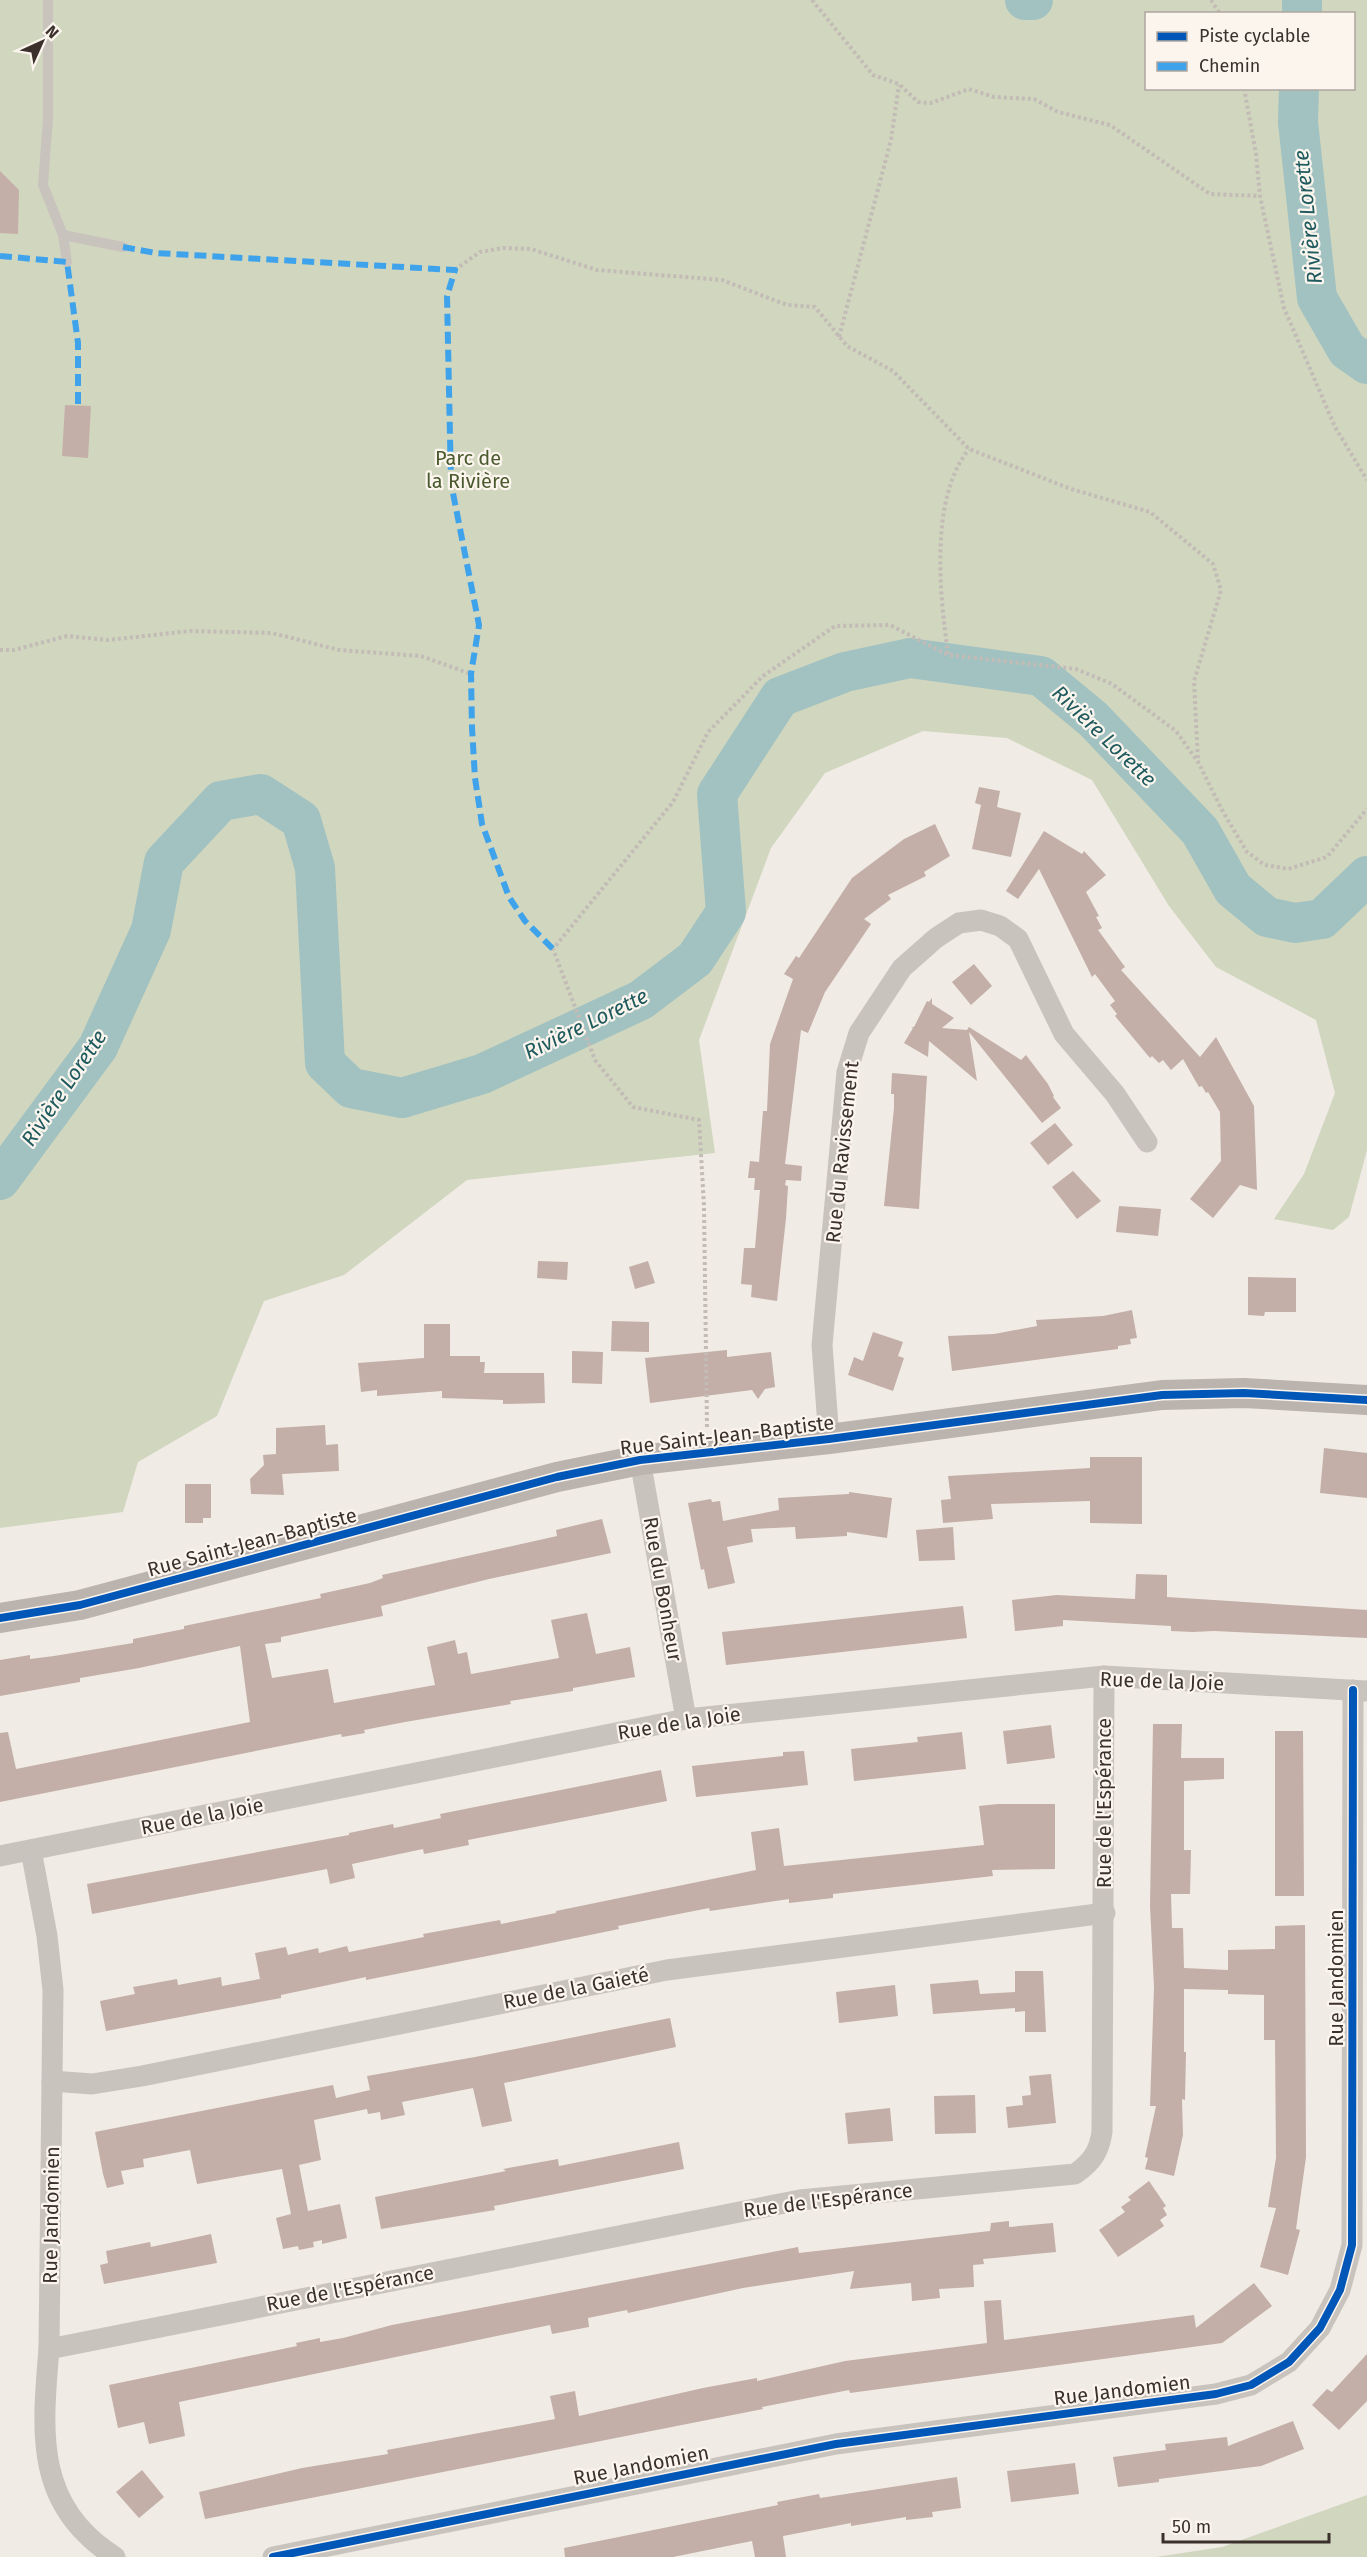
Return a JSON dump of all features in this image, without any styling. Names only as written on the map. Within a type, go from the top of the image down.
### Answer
[{"type":"street","name":"Rue du Ravissement","points":[[829,1440],[822,1345],[847,1072],[859,1033],[876,1003],[902,968],[936,938],[959,923],[981,920],[1000,926],[1009,932],[1018,939],[1029,958],[1064,1034],[1115,1094],[1147,1142]]},
{"type":"street","name":"Rue Saint-Jean-Baptiste","points":[[0,1618],[80,1605],[557,1477],[640,1460],[829,1440],[1162,1395],[1244,1393],[1367,1400]]},
{"type":"street","name":"Rue du Bonheur","points":[[640,1460],[686,1719]]},
{"type":"street","name":"Rue de la Joie","points":[[0,1856],[686,1719],[1104,1676],[1360,1690]]},
{"type":"street","name":"Rue de l'Espérance","points":[[49,2349],[514,2254],[800,2200],[1075,2174],[1089,2164],[1099,2151],[1102,2132],[1105,1913],[1104,1676]]},
{"type":"street","name":"Rue Jandomien","points":[[273,2557],[836,2444],[1216,2394],[1251,2385],[1289,2362],[1320,2328],[1340,2290],[1352,2245],[1360,1690]]},
{"type":"street","name":"Rue Jandomien","points":[[31,1850],[48,1936],[53,1990],[49,2349],[45,2406],[47,2452],[56,2493],[80,2529],[115,2557]]},
{"type":"street","name":"Rue de la Gaieté","points":[[52,2081],[92,2084],[141,2076],[667,1970],[1105,1913]]},
{"type":"lane","points":[[48,0],[48,118],[43,185],[63,235],[67,262]]},
{"type":"lane","points":[[63,235],[123,248]]},
{"type":"path","points":[[812,0],[873,75],[899,84],[918,102],[931,103],[969,89],[994,97],[1034,99],[1058,112],[1110,125],[1209,194],[1260,196]]},
{"type":"path","points":[[839,337],[891,140],[899,84]]},
{"type":"path","points":[[1244,90],[1256,154],[1260,196],[1284,308],[1335,427],[1367,480]]},
{"type":"path","points":[[455,270],[480,252],[503,248],[531,249],[597,270],[722,280],[787,304],[815,307],[847,346],[893,371],[969,449],[1071,489],[1150,512],[1213,564],[1221,590],[1194,681],[1198,762]]},
{"type":"path","points":[[948,655],[942,606],[943,513],[957,464],[969,449]]},
{"type":"path","points":[[708,1453],[704,1206],[699,1120],[633,1107],[595,1060],[553,949],[673,802],[708,732],[763,676],[835,626],[890,625],[948,655],[1076,669],[1112,684],[1176,731],[1198,762],[1223,812],[1247,852],[1264,865],[1288,869],[1327,857],[1367,809]]},
{"type":"path","points":[[0,650],[14,650],[67,636],[108,640],[190,632],[272,633],[339,650],[421,656],[471,674]]},
{"type":"green space","name":"Parc de la Rivière","points":[[0,0],[1367,0],[1367,1150],[1349,1217],[1333,1230],[1274,1219],[1304,1174],[1335,1093],[1316,1020],[1216,967],[1169,906],[1092,780],[1007,738],[923,731],[825,773],[771,848],[699,1040],[715,1153],[467,1180],[344,1275],[264,1301],[217,1416],[138,1462],[123,1512],[0,1528]]},
{"type":"green space","points":[[1367,2495],[1367,2557],[1156,2557],[1222,2547]]},
{"type":"building","points":[[0,171],[19,190],[18,234],[0,233]]},
{"type":"building","points":[[65,405],[91,406],[88,458],[62,456]]},
{"type":"building","points":[[979,787],[1000,791],[997,807],[1021,813],[1011,857],[972,849],[981,805],[975,803]]},
{"type":"building","points":[[935,824],[950,856],[924,872],[926,876],[888,895],[891,899],[864,919],[871,924],[825,992],[808,1033],[801,1030],[785,1164],[802,1166],[801,1181],[786,1180],[785,1185],[788,1186],[786,1218],[777,1301],[751,1297],[752,1285],[741,1284],[744,1248],[755,1248],[760,1190],[754,1190],[755,1178],[748,1178],[750,1161],[759,1162],[763,1111],[767,1111],[770,1044],[793,979],[784,974],[796,956],[799,958],[852,878],[904,839]]},
{"type":"building","points":[[1044,831],[1082,854],[1084,851],[1106,875],[1086,892],[1099,916],[1096,917],[1102,928],[1098,930],[1125,967],[1121,970],[1200,1057],[1216,1037],[1254,1106],[1257,1190],[1240,1185],[1213,1218],[1190,1199],[1221,1161],[1220,1112],[1208,1092],[1206,1093],[1202,1086],[1199,1087],[1183,1059],[1171,1070],[1163,1060],[1159,1063],[1152,1056],[1150,1058],[1115,1016],[1117,1014],[1110,1005],[1115,1001],[1095,974],[1092,977],[1039,869],[1018,899],[1006,891]]},
{"type":"building","points":[[974,964],[992,986],[971,1005],[952,982]]},
{"type":"building","points":[[932,998],[932,1004],[954,1018],[942,1028],[967,1030],[969,1027],[1021,1060],[1026,1055],[1048,1084],[1061,1108],[1042,1123],[969,1032],[977,1081],[929,1041],[928,1057],[904,1043],[927,1001],[929,1002]]},
{"type":"building","points":[[892,1073],[927,1076],[919,1209],[884,1206],[894,1108],[894,1094],[891,1094]]},
{"type":"building","points":[[1055,1123],[1073,1145],[1048,1165],[1030,1143]]},
{"type":"building","points":[[1073,1171],[1101,1201],[1077,1219],[1052,1187]]},
{"type":"building","points":[[1119,1206],[1161,1209],[1158,1236],[1116,1232]]},
{"type":"building","points":[[538,1261],[568,1262],[567,1280],[537,1278]]},
{"type":"building","points":[[648,1261],[655,1283],[635,1289],[629,1267]]},
{"type":"building","points":[[1248,1277],[1296,1278],[1296,1312],[1265,1312],[1264,1316],[1248,1315]]},
{"type":"building","points":[[1132,1310],[1137,1338],[1130,1339],[1131,1344],[1118,1346],[1118,1349],[952,1371],[948,1336],[994,1334],[1037,1326],[1036,1320],[1103,1316]]},
{"type":"building","points":[[612,1321],[649,1322],[649,1352],[611,1351]]},
{"type":"building","points":[[424,1324],[450,1324],[450,1356],[480,1356],[480,1362],[485,1362],[484,1373],[544,1373],[545,1403],[503,1404],[503,1400],[442,1398],[442,1391],[377,1396],[377,1390],[361,1392],[358,1363],[424,1358]]},
{"type":"building","points":[[873,1332],[903,1342],[898,1356],[904,1358],[893,1391],[848,1375],[854,1357],[863,1361]]},
{"type":"building","points":[[727,1350],[727,1357],[771,1352],[775,1387],[765,1389],[758,1399],[752,1390],[650,1403],[645,1358]]},
{"type":"building","points":[[572,1351],[603,1352],[602,1384],[572,1383]]},
{"type":"building","points":[[325,1425],[326,1445],[338,1444],[339,1471],[282,1474],[284,1495],[251,1494],[250,1479],[264,1465],[263,1455],[276,1454],[276,1428]]},
{"type":"building","points":[[1324,1448],[1367,1453],[1367,1498],[1320,1493]]},
{"type":"building","points":[[1090,1457],[1142,1457],[1142,1524],[1090,1523],[1090,1501],[991,1504],[993,1519],[943,1523],[941,1500],[951,1499],[948,1476],[1090,1468]]},
{"type":"building","points":[[185,1484],[211,1484],[211,1518],[203,1518],[203,1523],[185,1523]]},
{"type":"building","points":[[849,1492],[892,1498],[887,1538],[847,1532],[847,1536],[796,1539],[795,1527],[751,1529],[753,1542],[727,1547],[735,1583],[708,1589],[704,1569],[701,1570],[688,1503],[711,1499],[712,1502],[720,1501],[723,1521],[779,1510],[778,1498],[849,1494]]},
{"type":"building","points":[[602,1519],[611,1553],[489,1579],[381,1606],[383,1616],[281,1637],[281,1642],[265,1644],[272,1678],[328,1669],[334,1703],[435,1685],[427,1647],[455,1640],[458,1654],[467,1652],[471,1674],[559,1658],[551,1620],[587,1613],[596,1654],[630,1647],[635,1677],[573,1688],[573,1691],[510,1701],[511,1704],[364,1730],[365,1733],[342,1737],[341,1734],[0,1802],[0,1733],[8,1732],[16,1769],[250,1722],[240,1646],[80,1678],[80,1682],[0,1696],[0,1660],[30,1655],[30,1659],[54,1656],[133,1643],[133,1639],[184,1629],[184,1626],[321,1598],[320,1594],[370,1583],[383,1578],[382,1575],[557,1536],[556,1530]]},
{"type":"building","points":[[953,1527],[955,1560],[919,1561],[916,1530]]},
{"type":"building","points":[[1136,1574],[1167,1575],[1167,1597],[1367,1610],[1367,1638],[1171,1631],[1171,1626],[1063,1620],[1063,1626],[1015,1631],[1012,1600],[1057,1595],[1135,1599]]},
{"type":"building","points":[[963,1606],[967,1638],[726,1665],[722,1632]]},
{"type":"building","points":[[1153,1724],[1182,1724],[1181,1758],[1224,1758],[1224,1779],[1184,1781],[1184,1850],[1191,1850],[1190,1894],[1171,1894],[1172,1928],[1183,1928],[1184,1968],[1228,1970],[1228,1950],[1275,1949],[1275,1926],[1305,1925],[1306,2157],[1296,2229],[1300,2230],[1288,2275],[1260,2267],[1276,2208],[1268,2207],[1276,2158],[1275,2040],[1264,2040],[1264,1995],[1228,1994],[1228,1990],[1184,1989],[1184,2052],[1186,2052],[1185,2100],[1182,2099],[1183,2135],[1174,2176],[1145,2169],[1148,2158],[1145,2157],[1156,2106],[1150,2106],[1154,1987],[1150,1906]]},
{"type":"building","points":[[1051,1725],[1055,1758],[1007,1764],[1003,1731]]},
{"type":"building","points":[[1275,1731],[1303,1731],[1304,1896],[1275,1896]]},
{"type":"building","points":[[962,1732],[966,1769],[854,1781],[851,1749],[918,1742],[917,1737]]},
{"type":"building","points":[[804,1751],[808,1785],[696,1797],[692,1766],[783,1756],[783,1752]]},
{"type":"building","points":[[661,1770],[667,1801],[468,1840],[469,1845],[424,1854],[423,1849],[352,1864],[355,1878],[330,1884],[327,1869],[92,1914],[87,1884],[349,1835],[349,1833],[393,1824],[394,1828],[441,1818],[440,1814]]},
{"type":"building","points":[[1055,1804],[1055,1869],[992,1870],[993,1876],[833,1894],[833,1898],[789,1903],[789,1899],[710,1911],[709,1908],[618,1926],[619,1929],[522,1949],[366,1980],[366,1977],[281,1995],[281,1998],[106,2031],[100,2001],[135,1994],[133,1987],[177,1979],[178,1985],[221,1977],[222,1986],[260,1979],[255,1953],[286,1947],[288,1955],[318,1948],[319,1953],[347,1946],[349,1952],[424,1937],[423,1934],[500,1920],[501,1924],[756,1870],[751,1832],[779,1828],[784,1866],[984,1845],[979,1806]]},
{"type":"building","points":[[1015,1971],[1043,1971],[1046,2032],[1025,2032],[1025,2011],[1015,2012],[1015,2008],[933,2014],[930,1984],[978,1980],[980,1994],[1015,1992]]},
{"type":"building","points":[[895,1985],[898,2016],[839,2023],[836,1992]]},
{"type":"building","points":[[670,2018],[676,2047],[504,2083],[512,2121],[482,2127],[473,2088],[402,2102],[405,2115],[381,2120],[380,2112],[368,2114],[367,2109],[314,2120],[321,2160],[299,2165],[308,2211],[340,2204],[347,2238],[322,2244],[322,2240],[313,2242],[314,2247],[299,2250],[298,2246],[283,2249],[276,2218],[291,2214],[282,2169],[197,2184],[190,2150],[143,2159],[144,2167],[121,2171],[124,2184],[107,2188],[95,2132],[333,2085],[336,2098],[370,2090],[367,2076]]},
{"type":"building","points":[[1051,2074],[1056,2123],[1008,2128],[1006,2107],[1023,2105],[1022,2096],[1031,2095],[1029,2076]]},
{"type":"building","points":[[975,2095],[976,2133],[935,2134],[934,2096]]},
{"type":"building","points":[[890,2108],[893,2141],[848,2144],[845,2113]]},
{"type":"building","points":[[679,2142],[684,2169],[494,2206],[495,2210],[381,2229],[375,2197],[558,2159],[559,2166]]},
{"type":"building","points":[[1149,2181],[1166,2206],[1163,2208],[1167,2215],[1160,2220],[1164,2226],[1118,2257],[1099,2230],[1125,2212],[1121,2207],[1131,2200],[1128,2197]]},
{"type":"building","points":[[1009,2221],[1009,2227],[1053,2223],[1056,2252],[983,2259],[984,2264],[973,2265],[974,2287],[939,2289],[940,2298],[912,2301],[911,2283],[850,2289],[854,2271],[743,2288],[628,2313],[627,2310],[588,2318],[589,2327],[552,2334],[550,2325],[179,2402],[185,2436],[149,2444],[144,2422],[118,2428],[109,2385],[297,2346],[296,2343],[320,2338],[320,2342],[343,2338],[392,2325],[798,2247],[799,2253],[990,2231],[991,2223]]},
{"type":"building","points":[[211,2234],[217,2263],[104,2284],[100,2265],[108,2263],[106,2251],[150,2242],[151,2247]]},
{"type":"building","points":[[1254,2283],[1272,2306],[1222,2343],[850,2393],[849,2390],[205,2519],[199,2492],[302,2468],[388,2454],[387,2450],[555,2419],[550,2396],[575,2391],[579,2416],[703,2388],[757,2378],[757,2381],[845,2361],[987,2343],[984,2301],[1001,2300],[1004,2340],[1194,2315],[1196,2328]]},
{"type":"building","points":[[1367,2354],[1367,2401],[1339,2430],[1312,2405],[1327,2389],[1332,2392]]},
{"type":"building","points":[[1293,2421],[1304,2449],[1261,2466],[1159,2479],[1159,2482],[1118,2487],[1113,2457],[1166,2450],[1165,2444],[1227,2437],[1228,2446]]},
{"type":"building","points":[[1075,2463],[1079,2494],[1011,2502],[1007,2471]]},
{"type":"building","points":[[142,2470],[164,2497],[139,2518],[116,2492]]},
{"type":"building","points":[[957,2477],[961,2508],[932,2512],[933,2517],[906,2520],[906,2517],[851,2526],[851,2523],[783,2536],[786,2557],[755,2557],[752,2541],[673,2557],[565,2557],[564,2548],[778,2505],[777,2502],[819,2494],[820,2498]]},
{"type":"waterway","name":"Rivière Lorette","points":[[1025,0],[1033,0]]},
{"type":"waterway","name":"Rivière Lorette","points":[[1302,0],[1302,12]]},
{"type":"waterway","name":"Rivière Lorette","points":[[1299,90],[1298,122],[1317,298],[1347,350],[1367,364]]},
{"type":"waterway","name":"Rivière Lorette","points":[[0,1180],[98,1047],[151,930],[164,862],[221,801],[261,794],[301,820],[315,868],[325,1063],[351,1088],[402,1098],[482,1074],[641,1000],[695,959],[726,912],[717,794],[780,697],[845,672],[910,658],[1041,676],[1093,719],[1200,831],[1233,889],[1267,917],[1295,923],[1322,919],[1367,876]]},
{"type":"marked path","points":[[123,247],[156,253],[455,270],[447,296],[451,483],[479,625],[471,674],[475,778],[482,824],[509,897],[525,921],[553,949]]},
{"type":"marked path","points":[[0,256],[67,262],[78,343],[78,406]]},
{"type":"cycle path","points":[[0,1618],[80,1605],[557,1477],[640,1460],[829,1439],[1162,1395],[1244,1393],[1367,1400]]},
{"type":"cycle path","points":[[273,2557],[836,2444],[1216,2394],[1251,2385],[1289,2362],[1320,2328],[1340,2290],[1352,2245],[1353,1690]]}]
